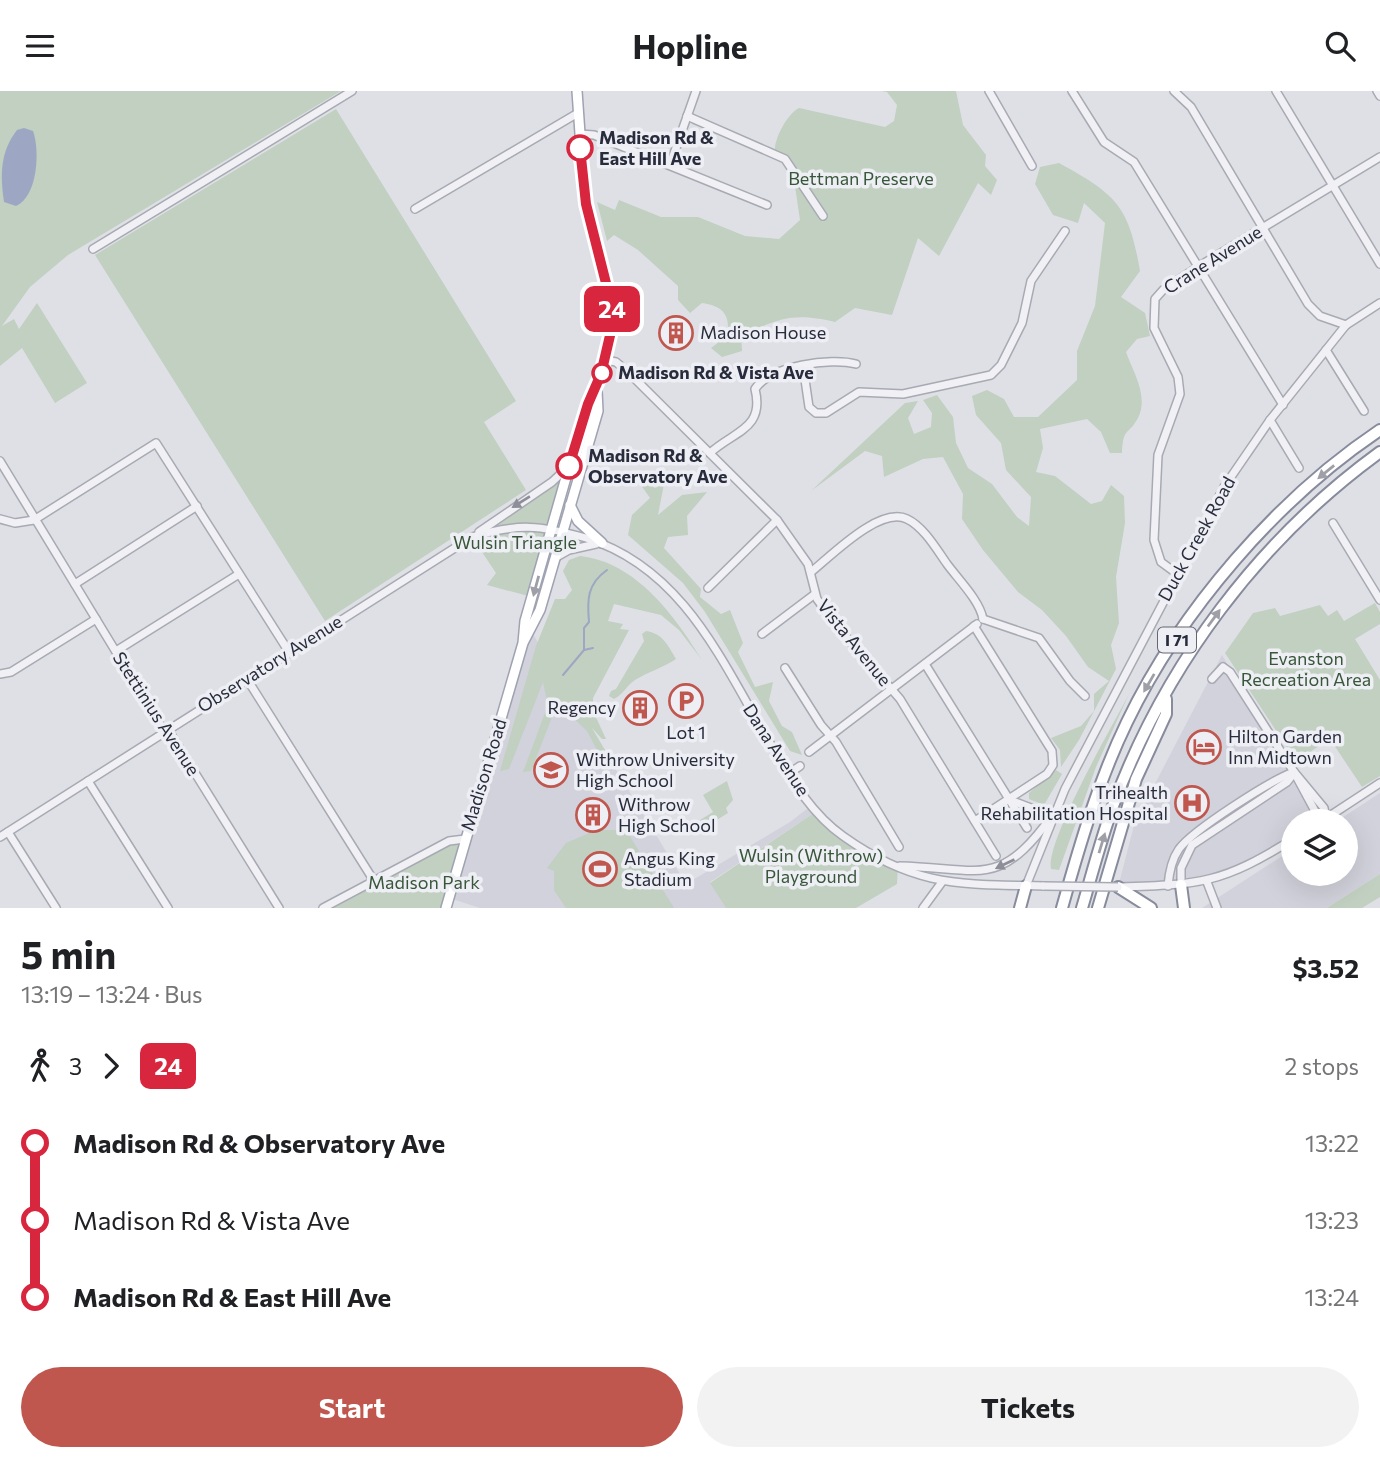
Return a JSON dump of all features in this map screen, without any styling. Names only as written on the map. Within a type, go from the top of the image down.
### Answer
[{"type":"highway","name":"I 71","points":[[1062,908],[1084,828],[1106,769],[1128,720],[1158,667],[1229,567],[1268,524],[1306,489],[1380,430]]},
{"type":"highway","name":"I 71","points":[[1082,908],[1113,805],[1141,741],[1200,638],[1237,585],[1270,547],[1318,502],[1380,452]]},
{"type":"highway","points":[[1098,908],[1136,779],[1166,714],[1166,696]]},
{"type":"highway","points":[[1181,885],[1184,908]]},
{"type":"highway","points":[[1020,908],[1026,886]]},
{"type":"highway","points":[[1118,887],[1151,908]]},
{"type":"main road","name":"Madison Road","points":[[446,908],[523,642],[525,621],[569,466],[588,404],[597,388],[611,336],[612,309],[586,204],[577,91]]},
{"type":"main road","name":"Madison Road","points":[[523,642],[540,610],[555,559],[598,411],[597,388]]},
{"type":"main road","points":[[562,531],[560,522],[571,483],[575,446]]},
{"type":"main road","points":[[570,505],[578,521],[602,543]]},
{"type":"street","points":[[93,249],[352,91]]},
{"type":"street","points":[[670,165],[695,91]]},
{"type":"street","points":[[989,91],[1032,166]]},
{"type":"street","points":[[1072,91],[1104,142],[1134,162],[1283,405]]},
{"type":"street","points":[[1174,91],[1191,107],[1308,304],[1320,316],[1346,325]]},
{"type":"street","points":[[1276,91],[1380,264]]},
{"type":"street","points":[[1377,91],[1380,96]]},
{"type":"street","points":[[415,209],[578,113]]},
{"type":"street","points":[[687,116],[785,159],[823,216]]},
{"type":"street","points":[[580,134],[594,135],[766,205]]},
{"type":"street","name":"Crane Avenue","points":[[1176,573],[1161,562],[1154,540],[1158,455],[1163,434],[1178,402],[1180,385],[1156,333],[1152,311],[1155,299],[1163,290],[1197,268],[1380,157]]},
{"type":"street","points":[[803,366],[809,407],[816,413],[826,413],[859,392],[903,394],[991,375],[1001,365],[1022,323],[1031,281],[1054,251],[1065,231]]},
{"type":"street","name":"Duck Creek Road","points":[[1026,886],[1052,816],[1176,573],[1224,487],[1270,420],[1346,325],[1380,303]]},
{"type":"street","points":[[1326,350],[1364,411]]},
{"type":"street","name":"Vista Avenue","points":[[606,360],[621,365],[777,520],[795,543],[811,572],[815,594],[835,624],[892,690],[996,856]]},
{"type":"street","points":[[710,453],[754,420],[758,385],[803,366],[828,361],[856,364]]},
{"type":"street","points":[[1270,420],[1299,468]]},
{"type":"street","points":[[0,519],[15,523],[34,520],[156,443],[289,652]]},
{"type":"street","name":"Stettinius Avenue","points":[[0,461],[34,520],[279,908]]},
{"type":"street","points":[[472,537],[552,482],[569,466]]},
{"type":"street","points":[[75,584],[197,506]]},
{"type":"street","points":[[811,572],[877,520],[888,517],[904,518],[916,525],[944,560],[983,619],[1039,638],[1070,681],[1086,696]]},
{"type":"street","points":[[708,588],[777,520]]},
{"type":"street","points":[[1333,523],[1380,600]]},
{"type":"street","name":"Observatory Avenue","points":[[0,837],[472,537],[515,526],[551,530]]},
{"type":"street","name":"Dana Avenue","points":[[551,530],[602,543],[631,556],[654,572],[694,615],[788,774],[815,809],[843,836],[898,866],[942,882],[987,887],[1168,886],[1207,882],[1252,865],[1281,847]]},
{"type":"street","points":[[555,559],[583,545],[602,543]]},
{"type":"street","points":[[116,651],[239,574]]},
{"type":"street","points":[[762,634],[815,594]]},
{"type":"street","points":[[0,674],[11,672],[96,619]]},
{"type":"street","points":[[809,752],[983,619]]},
{"type":"street","points":[[974,626],[1052,751],[1054,762],[1046,774],[975,821]]},
{"type":"street","points":[[925,664],[1027,828]]},
{"type":"street","points":[[785,668],[831,736],[890,838],[900,847]]},
{"type":"street","points":[[1212,679],[1219,670],[1227,669],[1294,772],[1314,809]]},
{"type":"street","points":[[247,679],[374,881]]},
{"type":"street","points":[[788,774],[800,766]]},
{"type":"street","points":[[1181,885],[1181,868],[1192,845],[1287,782],[1294,772]]},
{"type":"street","points":[[1168,886],[1174,858],[1187,841],[1255,794],[1294,772]]},
{"type":"street","points":[[88,781],[168,908]]},
{"type":"street","points":[[1341,809],[1380,783]]},
{"type":"street","points":[[898,866],[968,871],[1001,867],[1014,860],[1052,816],[1010,800]]},
{"type":"street","points":[[8,832],[56,908]]},
{"type":"street","points":[[323,908],[449,841],[465,839]]},
{"type":"street","points":[[923,908],[942,882]]},
{"type":"street","points":[[1207,882],[1217,908]]},
{"type":"shaded area","name":"Withrow University High School","points":[[531,631],[686,884],[790,822],[812,805],[817,811],[710,882],[726,908],[480,908],[449,898]]},
{"type":"shaded area","points":[[1222,655],[1315,809],[1281,809],[1281,846],[1228,876],[1118,887],[1138,810],[1145,803]]},
{"type":"shaded area","points":[[1380,793],[1380,874],[1327,908],[1202,908],[1281,857],[1281,886],[1358,886],[1358,809],[1355,809]]},
{"type":"green space","points":[[0,91],[341,91],[68,255],[30,287],[2,326],[14,319],[19,329],[37,303],[87,383],[55,403],[22,348],[0,366]]},
{"type":"green space","name":"Bettman Preserve","points":[[881,91],[956,91],[963,125],[986,155],[985,166],[997,180],[991,195],[978,183],[939,256],[918,238],[892,315],[855,308],[835,322],[808,318],[786,319],[741,335],[742,351],[722,357],[711,348],[727,336],[728,322],[724,313],[715,306],[702,303],[690,313],[678,300],[678,286],[638,250],[614,235],[607,241],[597,202],[615,210],[619,200],[661,217],[698,217],[745,236],[779,239],[800,220],[795,186],[798,184],[784,161],[692,124],[695,116],[775,149],[782,127],[799,108],[885,127],[894,121],[897,105],[887,92]]},
{"type":"green space","points":[[336,109],[516,401],[484,422],[526,490],[325,621],[95,255]]},
{"type":"green space","points":[[1059,163],[1095,184],[1117,205],[1125,217],[1140,271],[1121,297],[1145,313],[1150,336],[1137,339],[1126,352],[1139,384],[1142,401],[1138,418],[1125,435],[1122,453],[1110,453],[1101,432],[1087,419],[1040,429],[1043,448],[1036,472],[1055,476],[1091,504],[1102,501],[1111,485],[1124,496],[1125,523],[1116,577],[1119,623],[1111,645],[1116,669],[1079,740],[1061,767],[1060,750],[1051,738],[1081,726],[1094,711],[1094,694],[1109,681],[1088,667],[1066,636],[1042,610],[1018,592],[983,550],[962,519],[963,494],[943,457],[923,459],[884,477],[882,456],[865,451],[811,491],[905,403],[918,401],[908,418],[914,434],[931,427],[932,413],[923,400],[937,395],[953,417],[956,443],[968,468],[992,484],[1017,517],[1029,526],[1031,497],[1006,470],[1001,443],[976,415],[972,396],[987,390],[1004,399],[1014,417],[1038,417],[1077,380],[1077,351],[1095,306],[1105,223],[1084,203],[1078,223],[1053,215],[1035,184],[1040,167]]},
{"type":"green space","name":"Wulsin Triangle","points":[[569,466],[532,597],[487,585],[496,573],[472,537]]},
{"type":"green space","points":[[636,478],[655,488],[664,484],[658,515],[682,495],[707,492],[687,516],[688,535],[668,537],[664,548],[701,589],[700,597],[721,614],[730,610],[743,643],[738,652],[755,687],[773,682],[769,701],[782,726],[792,732],[802,755],[790,751],[705,612],[683,583],[628,535],[632,515],[650,498]]},
{"type":"green space","points":[[580,556],[600,560],[636,580],[666,609],[702,660],[679,630],[661,615],[614,604],[608,621],[623,624],[620,629],[629,630],[593,698],[594,713],[606,739],[602,739],[592,728],[615,767],[606,767],[587,731],[568,713],[554,712],[531,771],[523,772],[548,705],[543,682],[509,769],[500,771],[536,646],[555,599],[565,599],[572,590],[563,571],[569,560]]},
{"type":"green space","name":"Evanston Recreation Area","points":[[1375,603],[1380,612],[1380,624],[1355,639],[1380,680],[1380,776],[1362,787],[1330,739],[1296,761],[1225,653],[1253,613],[1275,608],[1280,616],[1320,605],[1328,616],[1337,610],[1344,621]]},
{"type":"green space","points":[[646,631],[660,637],[676,659],[635,680],[614,699],[609,696],[611,691],[616,689],[644,641],[642,634]]},
{"type":"green space","points":[[1129,694],[1096,767],[1059,870],[1051,869],[1058,835],[1069,810]]},
{"type":"green space","points":[[1056,770],[1062,774],[1044,805],[1029,799],[1029,793]]},
{"type":"green space","points":[[727,781],[733,800],[726,808],[728,813],[715,821],[712,818],[704,823],[700,820],[713,812],[703,795]]},
{"type":"green space","name":"Wulsin (Withrow) Playground","points":[[817,811],[843,836],[898,866],[897,884],[856,908],[726,908],[710,883]]},
{"type":"green space","name":"Angus King Stadium","points":[[596,830],[626,830],[674,908],[566,908],[554,890],[554,871],[547,868],[566,843]]},
{"type":"green space","name":"Madison Park","points":[[465,839],[446,908],[323,908],[449,841]]},
{"type":"green space","points":[[1380,874],[1380,897],[1362,908],[1327,908]]},
{"type":"water","points":[[24,128],[33,131],[35,139],[35,172],[29,193],[16,206],[4,202],[3,164],[11,138],[17,130]]},
{"type":"waterway","points":[[563,675],[584,650],[584,628],[589,622],[590,593],[595,581],[607,570]]},
{"type":"waterway","points":[[584,650],[593,648]]},
{"type":"bus line","name":"24","points":[[569,466],[588,404],[597,388],[610,344],[612,327],[610,299],[586,204],[580,148]]},
{"type":"place","name":"Madison Rd & East Hill Ave","points":[[580,148]]},
{"type":"place","name":"Madison House","points":[[676,333]]},
{"type":"place","name":"Madison Rd & Vista Ave","points":[[602,373]]},
{"type":"place","name":"Madison Rd & Observatory Ave","points":[[569,466]]},
{"type":"place","name":"Lot 1","points":[[686,701]]},
{"type":"place","name":"Regency","points":[[640,708]]},
{"type":"place","name":"Hilton Garden Inn Midtown","points":[[1204,747]]},
{"type":"place","name":"Withrow University High School","points":[[551,770]]},
{"type":"place","name":"Trihealth Rehabilitation Hospital","points":[[1192,803]]},
{"type":"place","name":"Withrow High School","points":[[593,815]]},
{"type":"place","name":"Angus King Stadium","points":[[600,869]]}]
